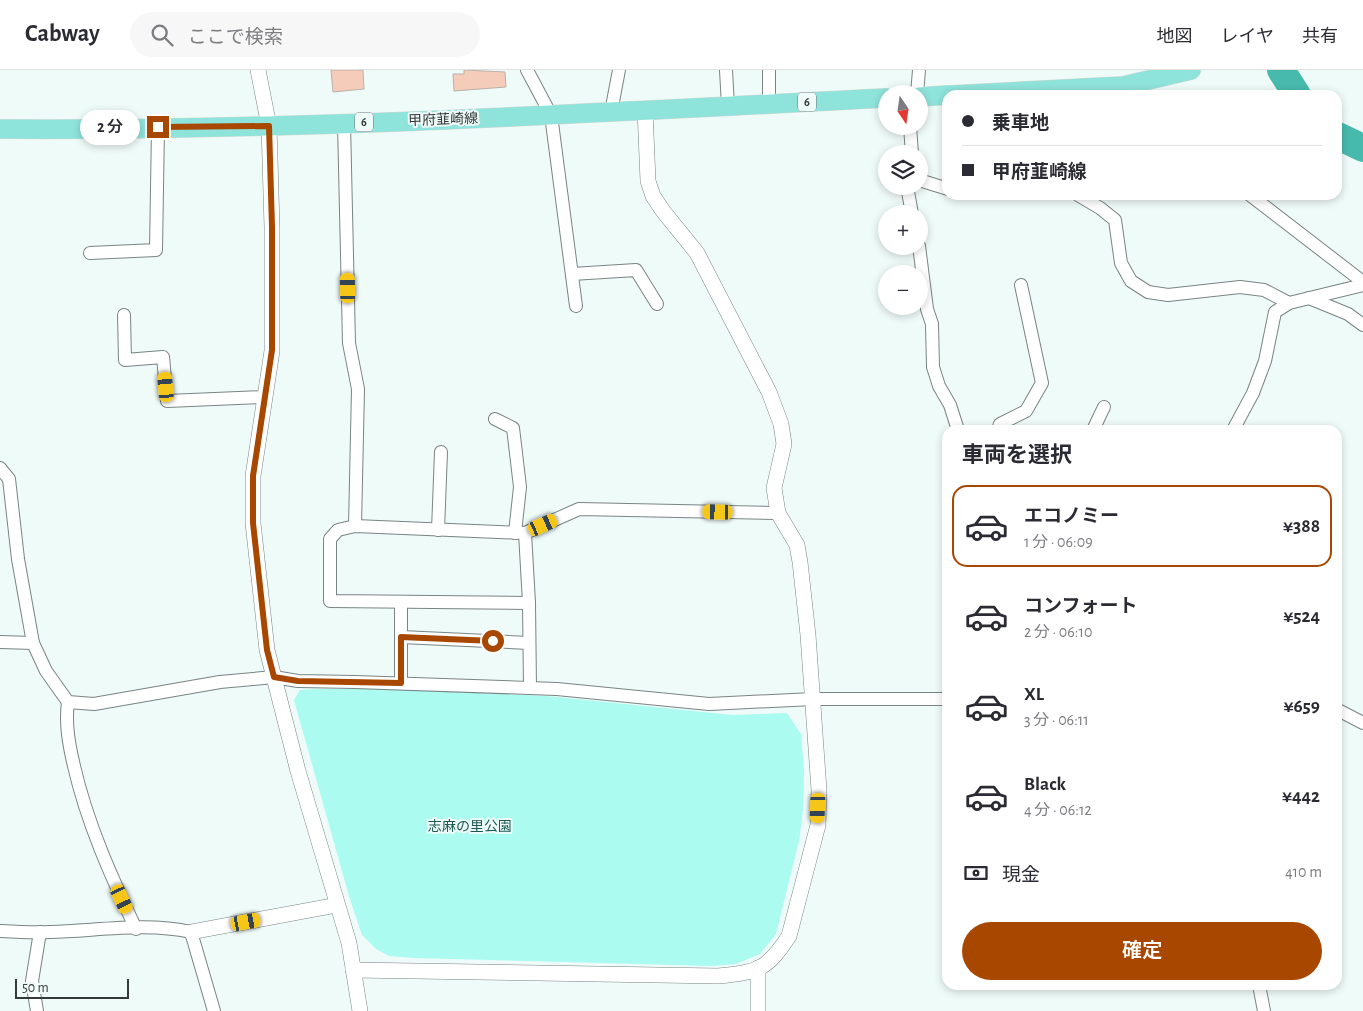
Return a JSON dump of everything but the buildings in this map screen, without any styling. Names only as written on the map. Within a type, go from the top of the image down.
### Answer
[{"type":"main road","points":[[1126,90],[1191,70]]},
{"type":"main road","points":[[928,95],[942,95]]},
{"type":"main road","name":"甲府韮崎線","points":[[0,129],[269,126],[551,115],[878,98]]},
{"type":"street","points":[[258,70],[269,126],[272,227],[272,341],[253,476],[253,523],[267,650],[298,771],[348,943],[360,1011]]},
{"type":"street","points":[[527,70],[551,115],[576,306]]},
{"type":"street","points":[[611,112],[619,70]]},
{"type":"street","points":[[726,70],[728,106]]},
{"type":"street","points":[[769,70],[769,104]]},
{"type":"street","points":[[918,85],[919,70]]},
{"type":"street","points":[[353,970],[718,976],[743,974],[764,966],[778,952],[789,936],[818,826],[818,790],[808,635],[800,562],[797,545],[778,513],[774,488],[784,444],[781,424],[769,392],[697,253],[653,196],[648,181],[645,110]]},
{"type":"street","points":[[344,123],[349,343],[358,389],[355,526]]},
{"type":"street","points":[[90,253],[156,250],[158,127]]},
{"type":"street","points":[[928,183],[942,187]]},
{"type":"street","points":[[1086,200],[1115,220],[1121,263],[1131,281],[1148,292],[1168,295],[1240,287],[1264,290],[1289,303]]},
{"type":"street","points":[[1256,200],[1363,284]]},
{"type":"street","points":[[920,255],[927,309],[932,324],[933,367],[939,386],[950,405],[956,425]]},
{"type":"street","points":[[572,274],[636,270],[657,304]]},
{"type":"street","points":[[1236,425],[1256,385],[1265,360],[1275,312],[1289,303],[1363,284]]},
{"type":"street","points":[[1000,425],[1026,411],[1042,383],[1021,285]]},
{"type":"street","points":[[1309,298],[1348,314],[1363,325]]},
{"type":"street","points":[[124,315],[125,360],[163,357],[167,401],[265,397]]},
{"type":"street","points":[[1095,425],[1104,407]]},
{"type":"street","points":[[495,418],[513,428],[520,487],[520,533],[529,603],[530,688]]},
{"type":"street","points":[[438,530],[441,452]]},
{"type":"street","points":[[0,468],[9,479],[6,497],[32,643],[46,671],[68,702],[66,717],[78,783],[97,843],[136,929]]},
{"type":"street","points":[[529,603],[330,601],[330,539],[338,530],[355,526],[520,533],[579,509],[778,513]]},
{"type":"street","points":[[401,602],[401,683]]},
{"type":"street","points":[[401,637],[529,643]]},
{"type":"street","points":[[0,642],[32,643]]},
{"type":"street","points":[[68,702],[94,704],[220,682],[274,677],[298,681],[557,689],[709,704],[812,699],[942,699]]},
{"type":"street","points":[[1342,712],[1363,723]]},
{"type":"street","points":[[0,931],[40,932],[174,928],[191,932],[338,906]]},
{"type":"street","points":[[37,1011],[32,981],[40,932]]},
{"type":"street","points":[[191,932],[214,1011]]},
{"type":"street","points":[[758,968],[758,1011]]},
{"type":"street","points":[[1260,990],[1264,1011]]},
{"type":"green space","name":"志麻の里公園","points":[[386,689],[547,696],[733,715],[787,713],[801,734],[804,771],[803,810],[799,841],[776,934],[760,954],[736,964],[711,966],[389,956],[376,949],[362,935],[349,896],[294,700],[300,690]]},
{"type":"waterway","points":[[1281,70],[1294,90]]},
{"type":"waterway","points":[[1342,138],[1363,148]]},
{"type":"route","points":[[158,127],[269,126],[272,227],[272,350],[253,476],[253,523],[267,650],[274,677],[298,681],[401,683],[401,637],[493,641]]}]
